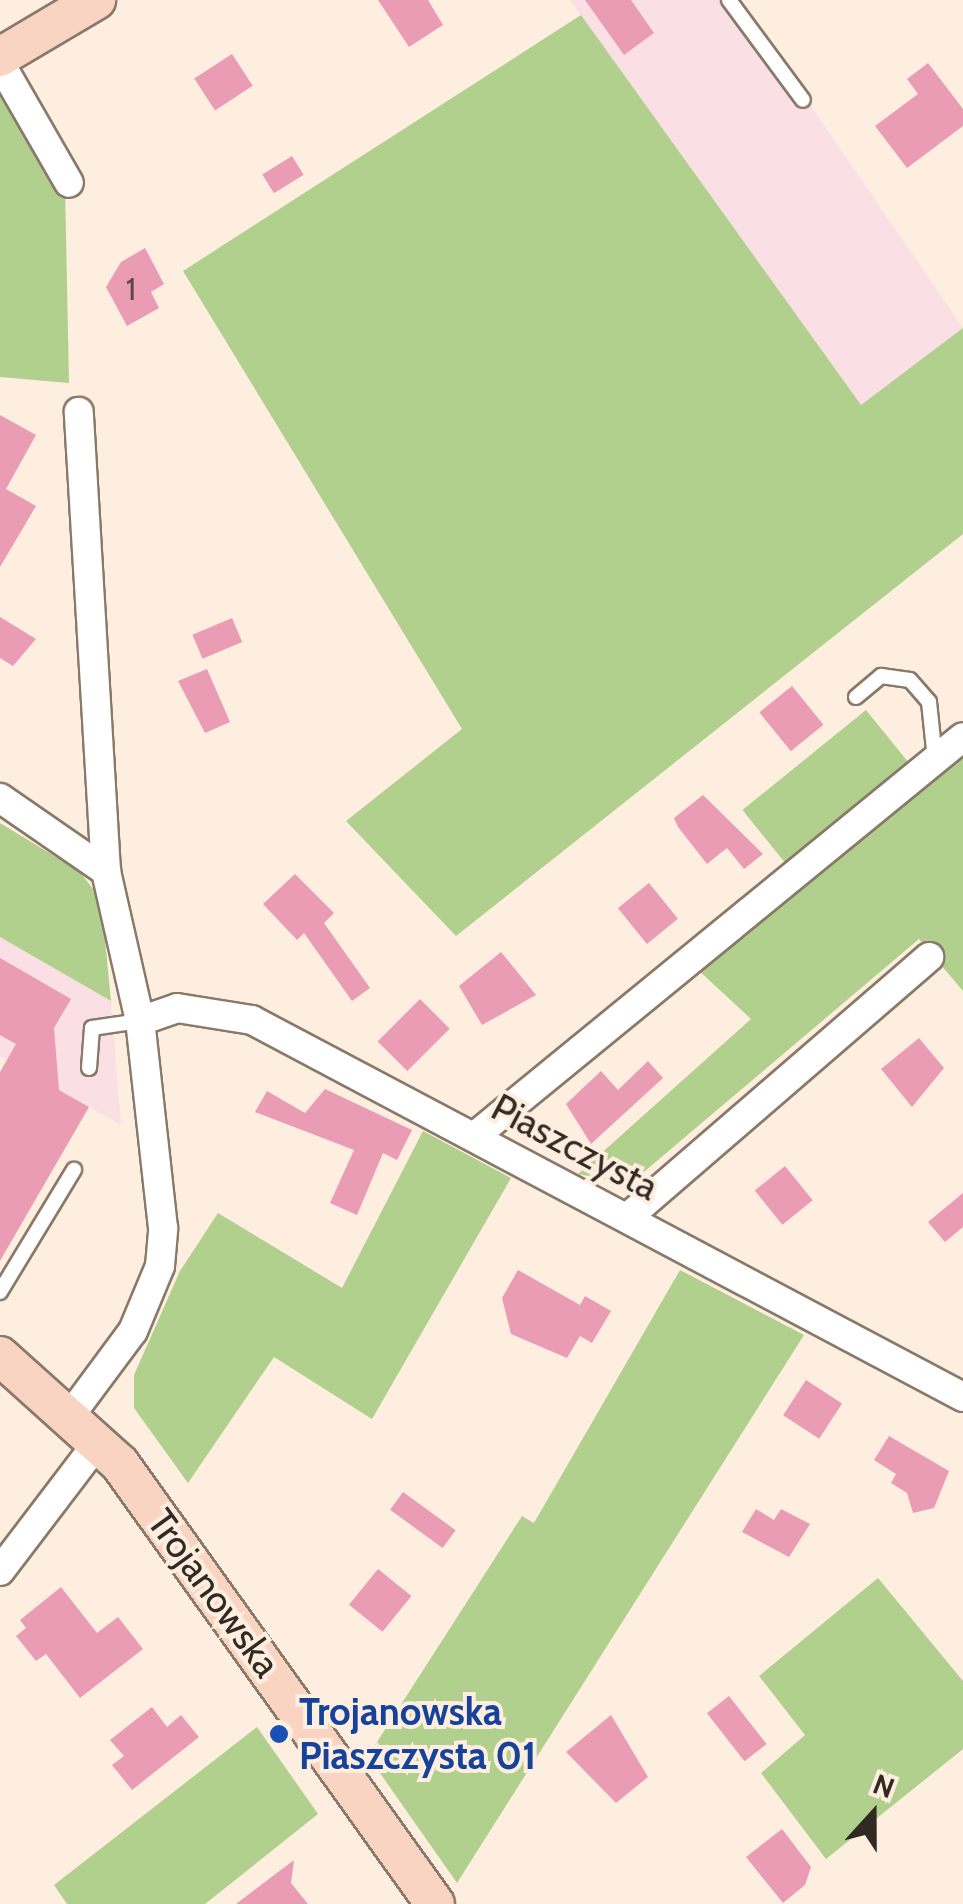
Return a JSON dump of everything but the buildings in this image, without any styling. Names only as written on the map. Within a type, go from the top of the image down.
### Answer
[{"type":"street","points":[[69,182],[0,60],[96,0]]},
{"type":"street","points":[[72,1413],[125,1345],[160,1266],[140,1021],[106,871],[79,412]]},
{"type":"street","points":[[475,1136],[963,737]]},
{"type":"street","points":[[0,798],[106,871]]},
{"type":"street","points":[[628,1216],[929,957]]},
{"type":"street","name":"Piaszczysta","points":[[140,1021],[177,1008],[252,1020],[963,1397]]},
{"type":"street","name":"Trojanowska","points":[[0,1356],[72,1413],[98,1441],[435,1904]]},
{"type":"street","points":[[0,1571],[98,1441]]},
{"type":"lane","points":[[729,0],[803,100]]},
{"type":"lane","points":[[856,697],[881,676],[910,680],[929,702],[935,760]]},
{"type":"lane","points":[[89,1068],[92,1028],[140,1021]]},
{"type":"lane","points":[[0,1292],[74,1170]]},
{"type":"shaded area","points":[[570,0],[738,0],[963,328],[861,405]]},
{"type":"shaded area","points":[[0,937],[111,1001],[121,1125],[0,1056]]},
{"type":"green space","points":[[581,15],[861,405],[963,328],[963,534],[456,936],[346,821],[462,729],[183,271]]},
{"type":"green space","points":[[0,94],[65,186],[69,383],[0,377]]},
{"type":"green space","points":[[866,710],[914,770],[791,870],[742,810]]},
{"type":"green space","points":[[963,746],[963,991],[919,939],[645,1171],[616,1181],[578,1174],[751,1019],[696,968]]},
{"type":"green space","points":[[0,823],[79,871],[101,899],[111,1001],[0,937]]},
{"type":"green space","points":[[423,1131],[511,1178],[372,1419],[274,1357],[188,1483],[134,1408],[134,1375],[180,1271],[218,1213],[342,1288]]},
{"type":"green space","points":[[680,1270],[804,1335],[457,1883],[368,1756],[522,1516],[534,1523]]},
{"type":"green space","points":[[878,1578],[963,1681],[963,1749],[826,1859],[761,1773],[805,1735],[759,1676]]},
{"type":"green space","points":[[257,1727],[318,1814],[205,1904],[67,1904],[54,1885]]},
{"type":"place","name":"Trojanowska Piaszczysta 01","points":[[279,1734]]}]
